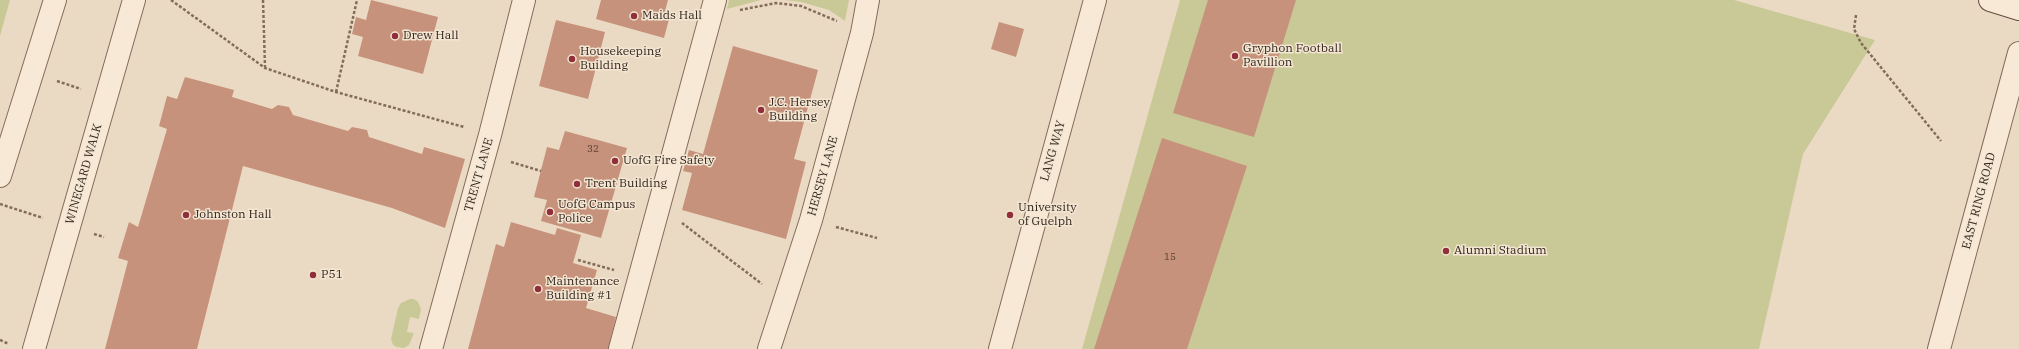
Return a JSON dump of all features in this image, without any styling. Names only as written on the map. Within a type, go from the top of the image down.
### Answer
[{"type":"street","points":[[0,176],[55,0]]},
{"type":"street","name":"WINEGARD WALK","points":[[34,349],[134,0]]},
{"type":"street","name":"TRENT LANE","points":[[431,349],[490,135],[524,0]]},
{"type":"street","points":[[620,349],[715,0]]},
{"type":"street","name":"HERSEY LANE","points":[[769,349],[810,220],[862,33],[868,0]]},
{"type":"street","name":"LANG WAY","points":[[1000,349],[1095,0]]},
{"type":"street","points":[[1990,0],[2019,9]]},
{"type":"street","name":"EAST RING ROAD","points":[[1939,349],[2019,53]]},
{"type":"path","points":[[171,0],[265,68],[336,92],[490,135]]},
{"type":"path","points":[[263,0],[265,68]]},
{"type":"path","points":[[336,92],[357,0]]},
{"type":"path","points":[[709,21],[748,7],[776,3],[801,6],[862,33]]},
{"type":"path","points":[[1856,15],[1854,29],[1861,43],[1940,141]]},
{"type":"path","points":[[32,73],[106,96]]},
{"type":"path","points":[[506,161],[541,171]]},
{"type":"path","points":[[659,206],[784,301]]},
{"type":"path","points":[[810,220],[877,238]]},
{"type":"path","points":[[578,260],[640,278]]},
{"type":"green space","points":[[0,0],[10,0],[0,36]]},
{"type":"green space","points":[[729,0],[761,0],[727,9]]},
{"type":"green space","points":[[785,0],[849,0],[845,21],[829,10],[801,2]]},
{"type":"green space","name":"Alumni Stadium","points":[[1180,0],[1734,0],[1875,40],[1803,154],[1759,349],[1082,349]]},
{"type":"green space","points":[[414,299],[418,302],[421,309],[419,319],[410,317],[407,332],[414,333],[409,345],[404,348],[397,347],[393,345],[391,339],[398,308],[401,303]]},
{"type":"building","name":"Drew Hall","points":[[371,0],[438,17],[423,74],[358,56],[363,37],[352,34],[356,17],[366,20]]},
{"type":"building","name":"Maids Hall","points":[[601,0],[668,0],[665,11],[671,12],[664,38],[596,19]]},
{"type":"building","name":"Gryphon Football Pavillion","points":[[1208,0],[1296,0],[1254,137],[1173,113]]},
{"type":"building","name":"Housekeeping Building","points":[[556,20],[605,32],[588,99],[539,86]]},
{"type":"building","points":[[999,22],[1024,29],[1016,57],[991,49]]},
{"type":"building","name":"J.C. Hersey Building","points":[[733,46],[818,70],[794,159],[806,162],[786,239],[682,210],[692,173],[683,171],[689,150],[703,154]]},
{"type":"building","name":"Johnston Hall","points":[[185,77],[234,90],[232,97],[272,109],[278,105],[289,107],[293,115],[348,131],[352,127],[367,130],[369,137],[422,154],[424,147],[465,159],[445,228],[392,208],[243,166],[197,349],[105,349],[128,261],[118,258],[129,222],[138,227],[167,129],[159,126],[167,96],[177,99]]},
{"type":"building","name":"Trent Building","points":[[565,131],[627,148],[601,238],[541,221],[547,200],[534,197],[547,147],[559,150]]},
{"type":"building","points":[[1162,138],[1247,166],[1187,349],[1094,349]]},
{"type":"building","name":"Maintenance Building #1","points":[[511,222],[555,235],[557,228],[581,235],[573,263],[597,270],[586,308],[616,317],[608,349],[468,349],[496,244],[504,247]]},
{"type":"place","name":"Maids Hall","points":[[634,16]]},
{"type":"place","name":"Drew Hall","points":[[395,36]]},
{"type":"place","name":"Gryphon Football Pavillion","points":[[1235,56]]},
{"type":"place","name":"Housekeeping Building","points":[[572,59]]},
{"type":"place","name":"J.C. Hersey Building","points":[[761,110]]},
{"type":"place","name":"UofG Fire Safety","points":[[615,161]]},
{"type":"place","name":"Trent Building","points":[[577,184]]},
{"type":"place","name":"UofG Campus Police","points":[[550,212]]},
{"type":"place","name":"Johnston Hall","points":[[186,215]]},
{"type":"place","name":"University of Guelph","points":[[1010,215]]},
{"type":"place","name":"Alumni Stadium","points":[[1446,251]]},
{"type":"place","name":"P51","points":[[313,275]]},
{"type":"place","name":"Maintenance Building #1","points":[[538,289]]}]
